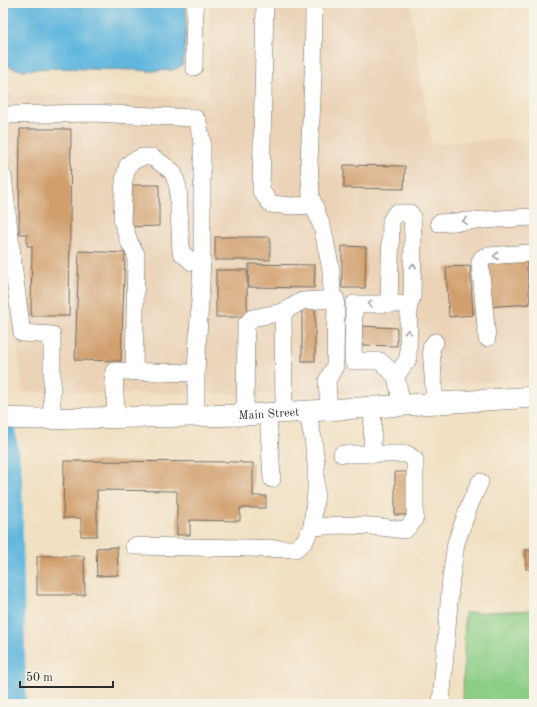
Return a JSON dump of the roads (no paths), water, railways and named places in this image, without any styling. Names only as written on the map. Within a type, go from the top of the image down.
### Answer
[{"type":"main road","name":"Main Street","points":[[3,418],[245,415],[534,397]]},
{"type":"lane","points":[[194,3],[194,67]]},
{"type":"lane","points":[[265,3],[261,191],[271,204],[291,206],[314,205]]},
{"type":"lane","points":[[313,3],[313,78],[309,161],[311,197],[323,230],[332,270],[332,299]]},
{"type":"lane","points":[[3,115],[92,113],[194,118],[198,122],[202,142],[202,262],[196,373],[196,416]]},
{"type":"lane","points":[[134,372],[136,254],[130,244],[122,220],[124,180],[128,165],[132,161],[142,157],[152,158],[173,172],[178,187],[181,252],[192,262],[202,262]]},
{"type":"lane","points":[[3,176],[22,333],[52,335],[44,418]]},
{"type":"lane","points":[[389,304],[391,221],[396,213],[410,213],[412,216],[414,237],[412,297],[409,304],[408,359],[396,376]]},
{"type":"lane","points":[[439,223],[532,216]]},
{"type":"lane","points":[[487,338],[480,262],[482,258],[529,253],[534,255]]},
{"type":"lane","points":[[245,415],[246,326],[252,318],[283,312],[302,302],[336,299],[335,366],[327,381],[329,410]]},
{"type":"lane","points":[[402,406],[396,376],[380,361],[353,361],[354,304],[409,304]]},
{"type":"lane","points":[[272,479],[283,312]]},
{"type":"lane","points":[[435,342],[430,348],[435,404]]},
{"type":"lane","points":[[116,417],[114,371],[196,373]]},
{"type":"lane","points":[[372,454],[373,407]]},
{"type":"lane","points":[[134,546],[295,549],[304,542],[312,527],[316,492],[316,464],[313,438],[307,411]]},
{"type":"lane","points":[[312,527],[341,525],[372,526],[405,530],[415,518],[414,460],[407,454],[342,454]]},
{"type":"lane","points":[[441,704],[451,578],[456,543],[470,504],[480,482]]},
{"type":"water","points":[[7,3],[186,3],[186,30],[183,64],[172,70],[150,71],[52,68],[21,70],[13,68],[7,65],[6,55]]},
{"type":"waterway","points":[[3,423],[11,476],[15,704]]}]
